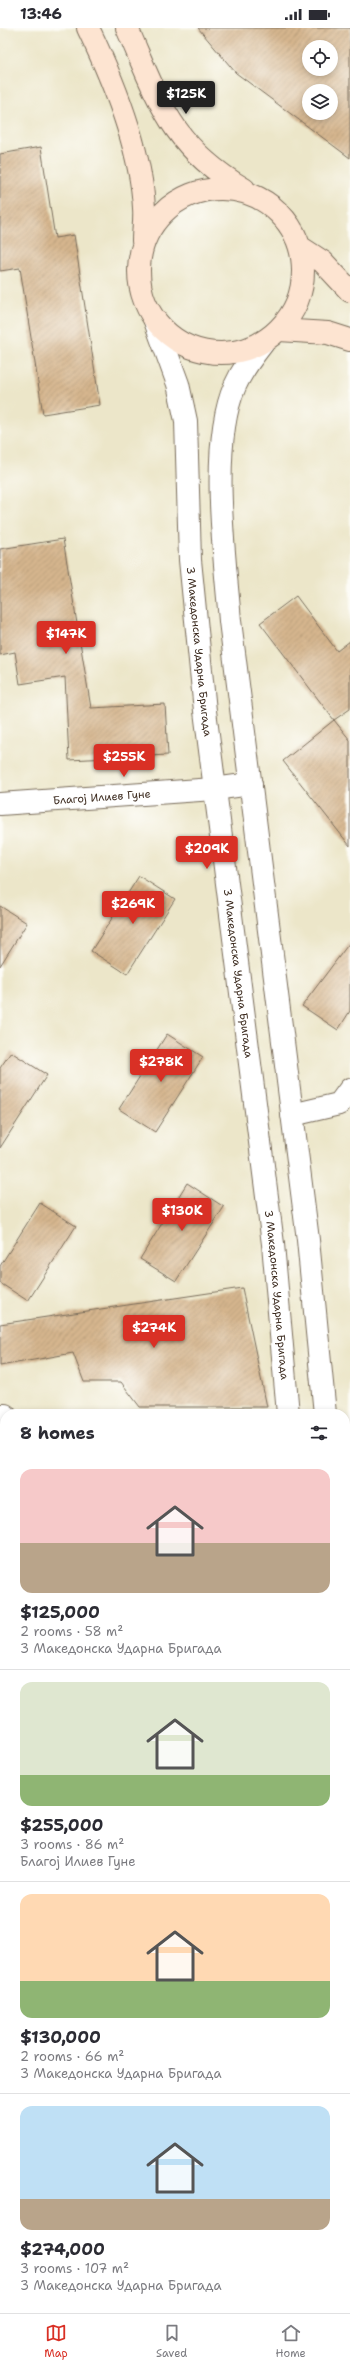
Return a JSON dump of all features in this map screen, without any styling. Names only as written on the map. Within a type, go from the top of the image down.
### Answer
[{"type":"main road","points":[[88,28],[112,84],[130,137],[140,177],[144,208],[143,245],[139,265],[140,285],[145,304],[155,321],[169,335],[186,346],[205,352],[225,354],[244,351],[271,337],[303,330],[328,333],[350,340]]},
{"type":"main road","points":[[127,28],[158,99],[174,129],[196,155],[212,168],[270,205],[283,217],[293,231],[300,247],[304,270],[301,292],[293,313],[271,337]]},
{"type":"main road","points":[[143,245],[151,227],[164,212],[179,200],[197,192],[217,189],[237,190],[255,196]]},
{"type":"main road","points":[[300,247],[323,262],[350,291]]},
{"type":"street","name":"3 Македонска Ударна Бригада","points":[[155,321],[178,384],[186,421],[190,560],[214,789],[273,1244],[288,1409]]},
{"type":"street","points":[[271,337],[246,365],[234,387],[226,418],[222,459],[223,533],[230,621],[308,1240],[325,1409]]},
{"type":"street","name":"Благој Илиев Гуне","points":[[0,804],[214,789],[251,784]]},
{"type":"street","points":[[292,1115],[339,1104],[350,1089]]},
{"type":"building","points":[[198,28],[350,28],[350,158],[236,73]]},
{"type":"building","points":[[41,147],[55,238],[74,235],[100,405],[43,414],[20,268],[0,271],[0,154]]},
{"type":"building","points":[[63,539],[91,708],[165,704],[168,755],[69,760],[65,677],[20,684],[15,652],[0,655],[0,549]]},
{"type":"building","points":[[296,596],[337,651],[350,641],[350,709],[334,720],[260,623]]},
{"type":"building","points":[[334,720],[350,740],[350,846],[283,761]]},
{"type":"building","points":[[139,876],[175,899],[127,974],[91,951]]},
{"type":"building","points":[[0,906],[27,923],[0,966]]},
{"type":"building","points":[[350,942],[350,1011],[338,1030],[302,1006]]},
{"type":"building","points":[[167,1034],[203,1057],[155,1132],[119,1109]]},
{"type":"building","points":[[11,1052],[47,1075],[0,1148],[0,1068]]},
{"type":"building","points":[[187,1183],[224,1207],[176,1281],[140,1259]]},
{"type":"building","points":[[40,1203],[76,1226],[28,1301],[0,1283],[0,1266]]},
{"type":"building","points":[[242,1288],[267,1407],[140,1407],[121,1382],[84,1382],[73,1353],[0,1366],[0,1324]]}]
